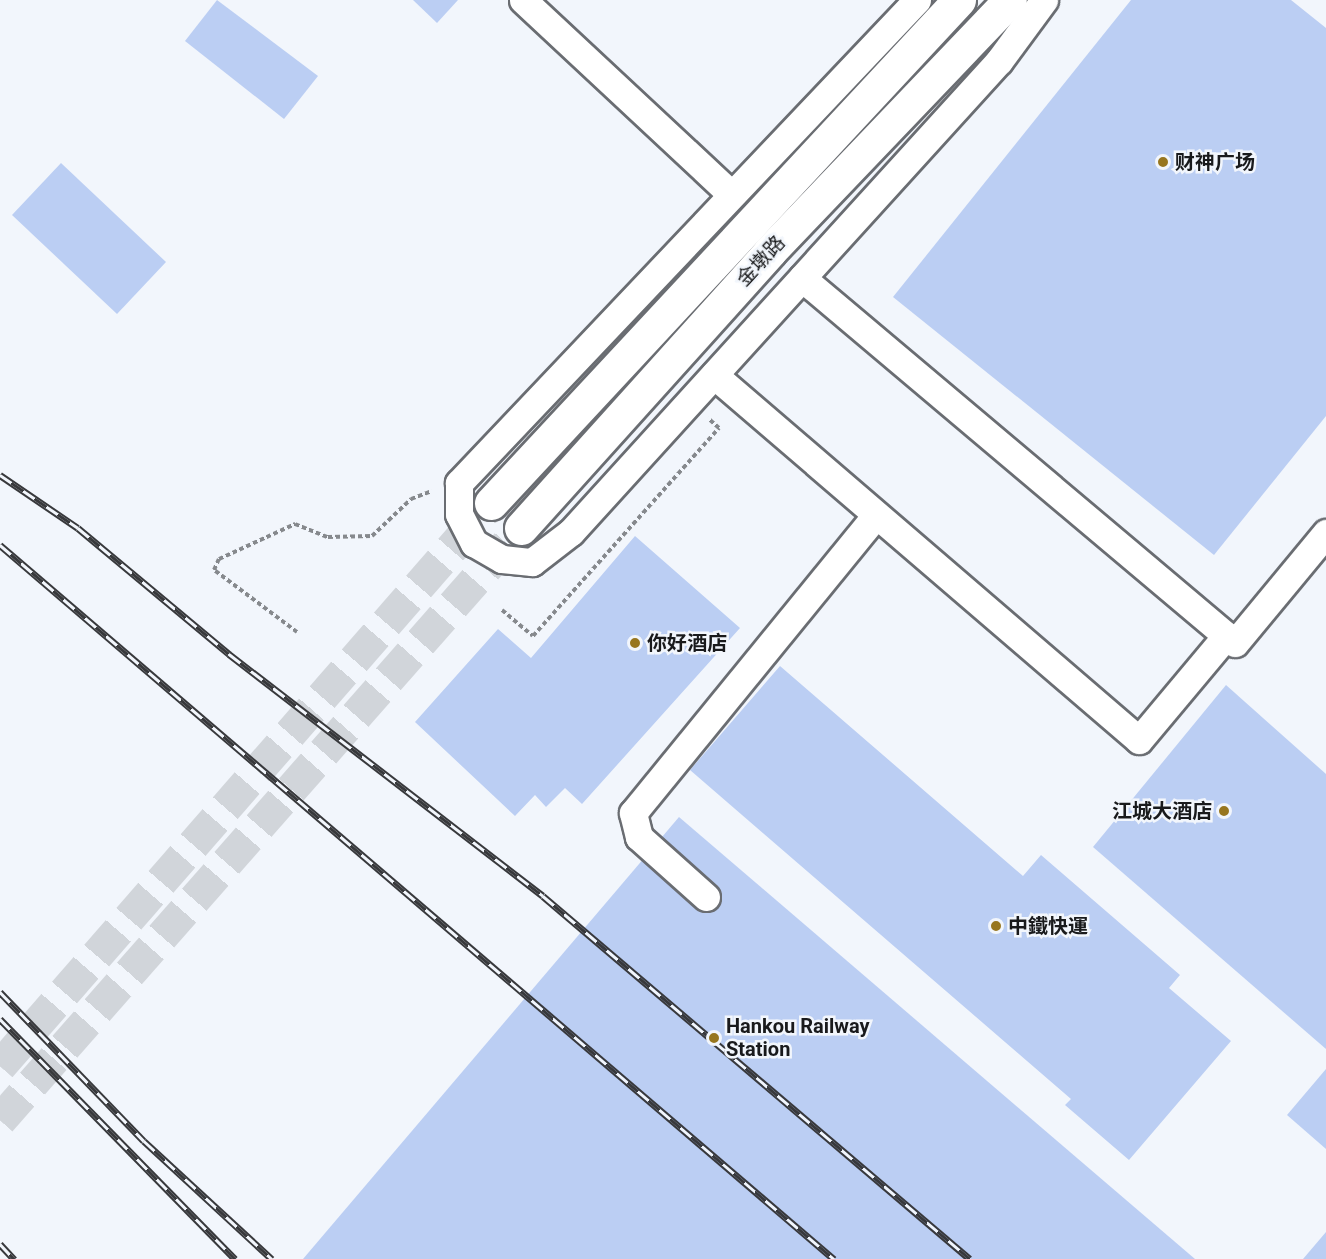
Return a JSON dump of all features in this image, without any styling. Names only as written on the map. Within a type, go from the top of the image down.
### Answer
[{"type":"main road","name":"金墩路","points":[[491,502],[959,0]]},
{"type":"main road","name":"金墩路","points":[[521,528],[754,268],[1010,0]]},
{"type":"street","points":[[523,0],[730,193]]},
{"type":"street","points":[[917,0],[730,193],[459,483],[459,514],[474,543],[502,559],[532,562],[571,532],[999,61],[1044,0]]},
{"type":"street","points":[[802,278],[1235,643],[1326,533]]},
{"type":"street","points":[[714,375],[1139,741],[1226,636]]},
{"type":"street","points":[[706,897],[639,837],[633,813],[875,516]]},
{"type":"path","points":[[502,610],[533,636],[602,562],[720,428],[689,402]]},
{"type":"path","points":[[297,633],[214,570],[219,559],[295,524],[328,537],[372,536],[411,499],[459,483]]},
{"type":"building","points":[[217,0],[318,76],[284,119],[185,41]]},
{"type":"building","points":[[413,0],[458,0],[437,23]]},
{"type":"building","name":"财神广场","points":[[1131,0],[1291,0],[1326,28],[1326,416],[1214,555],[893,297]]},
{"type":"building","points":[[61,163],[166,262],[117,314],[12,215]]},
{"type":"building","points":[[635,536],[740,628],[582,804],[565,788],[546,807],[535,795],[515,816],[415,722],[498,629],[531,658]]},
{"type":"building","name":"中鐵快運","points":[[780,666],[1023,876],[1041,855],[1180,975],[1169,988],[1231,1041],[1129,1160],[1065,1105],[1071,1099],[690,770]]},
{"type":"building","name":"江城大酒店","points":[[1226,685],[1326,774],[1326,1049],[1093,847]]},
{"type":"building","name":"Hankou Railway Station","points":[[679,817],[1195,1259],[303,1259]]},
{"type":"building","points":[[1326,1069],[1326,1149],[1287,1115]]},
{"type":"building","points":[[1326,1232],[1326,1259],[1303,1259]]},
{"type":"tunnel","points":[[0,1066],[491,503]]},
{"type":"tunnel","points":[[0,1120],[521,528]]},
{"type":"railway","points":[[0,475],[78,528],[229,654],[543,896],[970,1259]]},
{"type":"railway","points":[[0,545],[834,1259]]},
{"type":"railway","points":[[0,992],[144,1141],[272,1259]]},
{"type":"railway","points":[[0,1019],[235,1259]]},
{"type":"railway","points":[[0,1244],[14,1259]]},
{"type":"place","name":"财神广场","points":[[1163,162]]},
{"type":"place","name":"你好酒店","points":[[635,643]]},
{"type":"place","name":"江城大酒店","points":[[1224,811]]},
{"type":"place","name":"中鐵快運","points":[[996,926]]},
{"type":"place","name":"Hankou Railway Station","points":[[714,1038]]}]
